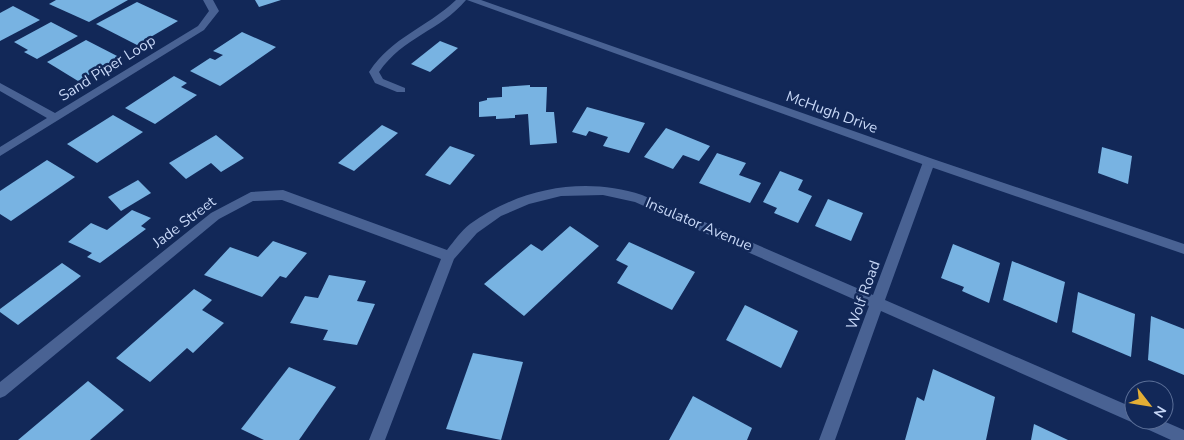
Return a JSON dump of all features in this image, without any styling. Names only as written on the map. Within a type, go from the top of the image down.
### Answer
[{"type":"street","name":"Sand Piper Loop","points":[[0,152],[201,28],[214,11],[208,0]]},
{"type":"street","points":[[401,90],[379,81],[374,72],[382,59],[398,42],[440,19],[461,0]]},
{"type":"street","name":"McHugh Drive","points":[[472,0],[929,162],[1184,249]]},
{"type":"street","points":[[0,86],[56,118]]},
{"type":"street","name":"Wolf Road","points":[[827,440],[929,162]]},
{"type":"street","name":"Insulator Avenue","points":[[377,440],[449,256],[473,229],[496,213],[526,200],[561,191],[603,190],[638,198],[1124,412]]},
{"type":"street","name":"Jade Street","points":[[0,391],[215,216],[251,197],[283,195],[449,256]]},
{"type":"street","points":[[1166,430],[1184,438]]},
{"type":"building","points":[[56,0],[128,0],[89,22],[49,4]]},
{"type":"building","points":[[255,0],[281,0],[259,7]]},
{"type":"building","points":[[137,2],[178,21],[137,45],[96,24]]},
{"type":"building","points":[[13,6],[40,20],[0,41],[0,13]]},
{"type":"building","points":[[51,22],[78,36],[37,59],[24,52],[28,50],[14,42]]},
{"type":"building","points":[[242,32],[276,47],[220,86],[190,71],[210,58],[215,60],[223,55],[213,51]]},
{"type":"building","points":[[86,40],[119,57],[78,81],[47,62]]},
{"type":"building","points":[[440,41],[458,48],[430,72],[411,64]]},
{"type":"building","points":[[174,76],[187,83],[181,87],[197,95],[155,124],[125,108]]},
{"type":"building","points":[[530,85],[530,87],[547,87],[546,112],[554,112],[557,143],[530,145],[528,114],[515,115],[515,118],[496,119],[496,116],[479,117],[479,102],[487,100],[487,98],[502,97],[502,87]]},
{"type":"building","points":[[587,107],[645,123],[629,153],[603,146],[608,137],[589,131],[586,136],[572,132]]},
{"type":"building","points":[[113,115],[143,132],[97,163],[67,144]]},
{"type":"building","points":[[382,125],[398,133],[354,171],[338,163]]},
{"type":"building","points":[[666,128],[710,146],[699,161],[683,155],[673,169],[644,157]]},
{"type":"building","points":[[216,135],[244,158],[221,172],[211,163],[186,179],[169,163]]},
{"type":"building","points":[[450,146],[475,155],[450,185],[425,175]]},
{"type":"building","points":[[1102,147],[1132,156],[1128,184],[1098,173]]},
{"type":"building","points":[[717,153],[746,163],[739,175],[761,183],[750,203],[699,183]]},
{"type":"building","points":[[47,160],[75,177],[11,221],[0,214],[0,191]]},
{"type":"building","points":[[780,171],[803,180],[798,190],[812,196],[798,223],[774,213],[777,208],[763,202]]},
{"type":"building","points":[[138,180],[151,193],[121,211],[108,197]]},
{"type":"building","points":[[828,199],[863,213],[851,241],[815,226]]},
{"type":"building","points":[[132,210],[151,218],[141,226],[146,229],[100,263],[87,257],[92,253],[68,242],[91,223],[107,230]]},
{"type":"building","points":[[570,226],[599,246],[524,316],[484,284],[531,244],[542,251]]},
{"type":"building","points":[[273,241],[307,253],[286,278],[280,276],[262,297],[204,275],[230,247],[258,257]]},
{"type":"building","points":[[629,242],[695,272],[672,310],[617,283],[628,266],[616,260]]},
{"type":"building","points":[[953,244],[1000,263],[989,303],[962,291],[964,287],[941,278]]},
{"type":"building","points":[[1012,261],[1065,282],[1057,323],[1003,300]]},
{"type":"building","points":[[62,263],[81,276],[18,325],[0,312],[0,309]]},
{"type":"building","points":[[329,275],[366,281],[357,301],[375,304],[357,345],[323,340],[328,330],[290,323],[305,296],[318,298]]},
{"type":"building","points":[[194,289],[212,300],[202,310],[224,323],[193,353],[187,348],[150,382],[116,358]]},
{"type":"building","points":[[1078,292],[1135,314],[1131,357],[1072,332]]},
{"type":"building","points":[[745,305],[798,331],[781,368],[726,340]]},
{"type":"building","points":[[1151,316],[1184,329],[1184,375],[1148,360]]},
{"type":"building","points":[[473,353],[523,362],[501,440],[446,429]]},
{"type":"building","points":[[289,367],[336,387],[299,440],[264,440],[241,429]]},
{"type":"building","points":[[933,369],[995,397],[986,440],[905,440],[917,397],[924,401]]},
{"type":"building","points":[[88,381],[124,410],[90,440],[18,440]]},
{"type":"building","points":[[693,396],[752,428],[747,440],[669,440]]},
{"type":"building","points":[[1034,424],[1068,440],[1031,440]]}]
